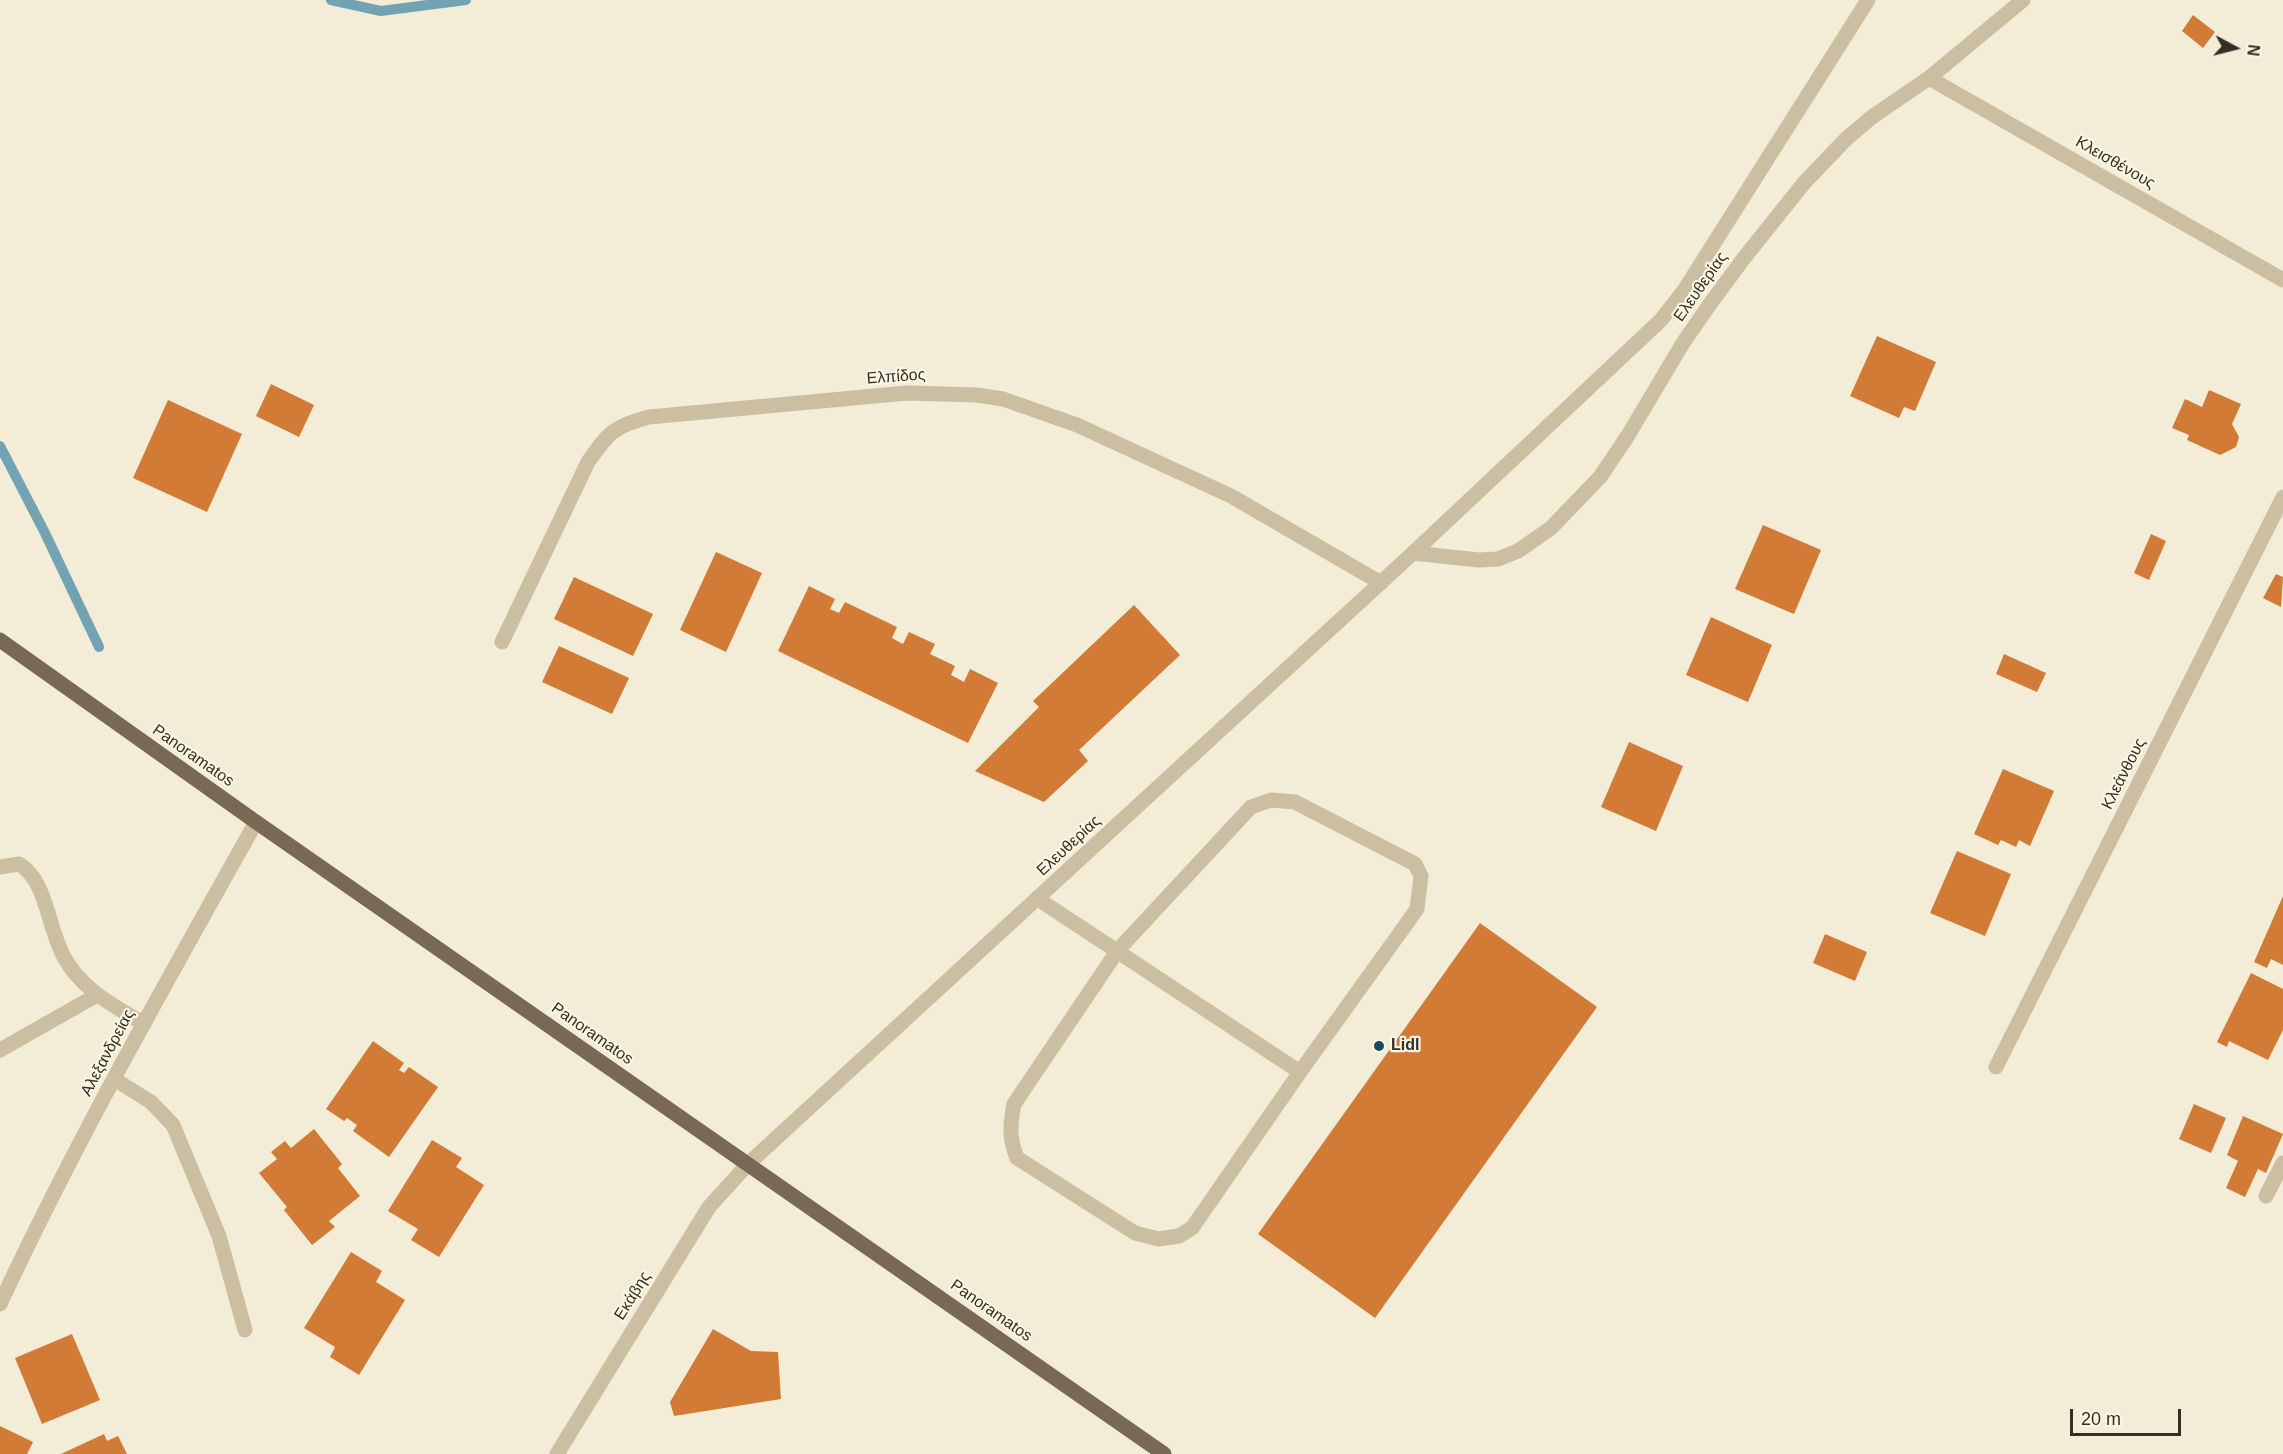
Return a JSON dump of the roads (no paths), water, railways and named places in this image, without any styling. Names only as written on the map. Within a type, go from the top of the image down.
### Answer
[{"type":"main road","name":"Panoramatos","points":[[0,640],[256,822],[1164,1454]]},
{"type":"street","name":"Ελευθερίας","points":[[748,1164],[1413,554],[1661,320],[1685,288],[1868,0]]},
{"type":"street","name":"Ελευθερίας","points":[[1413,554],[1479,560],[1498,559],[1518,551],[1551,528],[1600,477],[1628,437],[1683,343],[1710,304],[1804,183],[1846,139],[1872,117],[1929,78],[2023,0]]},
{"type":"street","name":"Κλεισθένους","points":[[1929,78],[2283,280]]},
{"type":"street","name":"Ελπίδος","points":[[502,642],[588,462],[614,429],[626,423],[661,416],[907,393],[936,392],[994,398],[1026,405],[1077,424],[1231,496],[1381,583]]},
{"type":"street","name":"Κλεάνθους","points":[[1996,1067],[2283,497]]},
{"type":"street","points":[[1271,800],[1295,802],[1415,864],[1421,876],[1417,909],[1192,1228],[1179,1236],[1158,1239],[1135,1233],[1017,1158],[1011,1142],[1010,1125],[1014,1104],[1118,950],[1251,807],[1271,800]]},
{"type":"street","name":"Αλεξανδρείας","points":[[0,1304],[35,1228],[114,1079],[256,822]]},
{"type":"street","points":[[0,867],[19,864],[34,876],[63,955],[81,981],[97,995],[144,1024]]},
{"type":"street","points":[[1038,899],[1300,1072]]},
{"type":"street","points":[[0,1050],[97,995]]},
{"type":"street","points":[[114,1079],[151,1102],[173,1125],[219,1236],[245,1330]]},
{"type":"street","points":[[2266,1196],[2283,1163]]},
{"type":"street","name":"Εκάβης","points":[[557,1454],[709,1207],[748,1164]]},
{"type":"waterway","points":[[331,0],[381,11],[466,0]]},
{"type":"waterway","points":[[0,446],[45,533],[99,647]]},
{"type":"place","name":"Lidl","points":[[1379,1046]]}]
